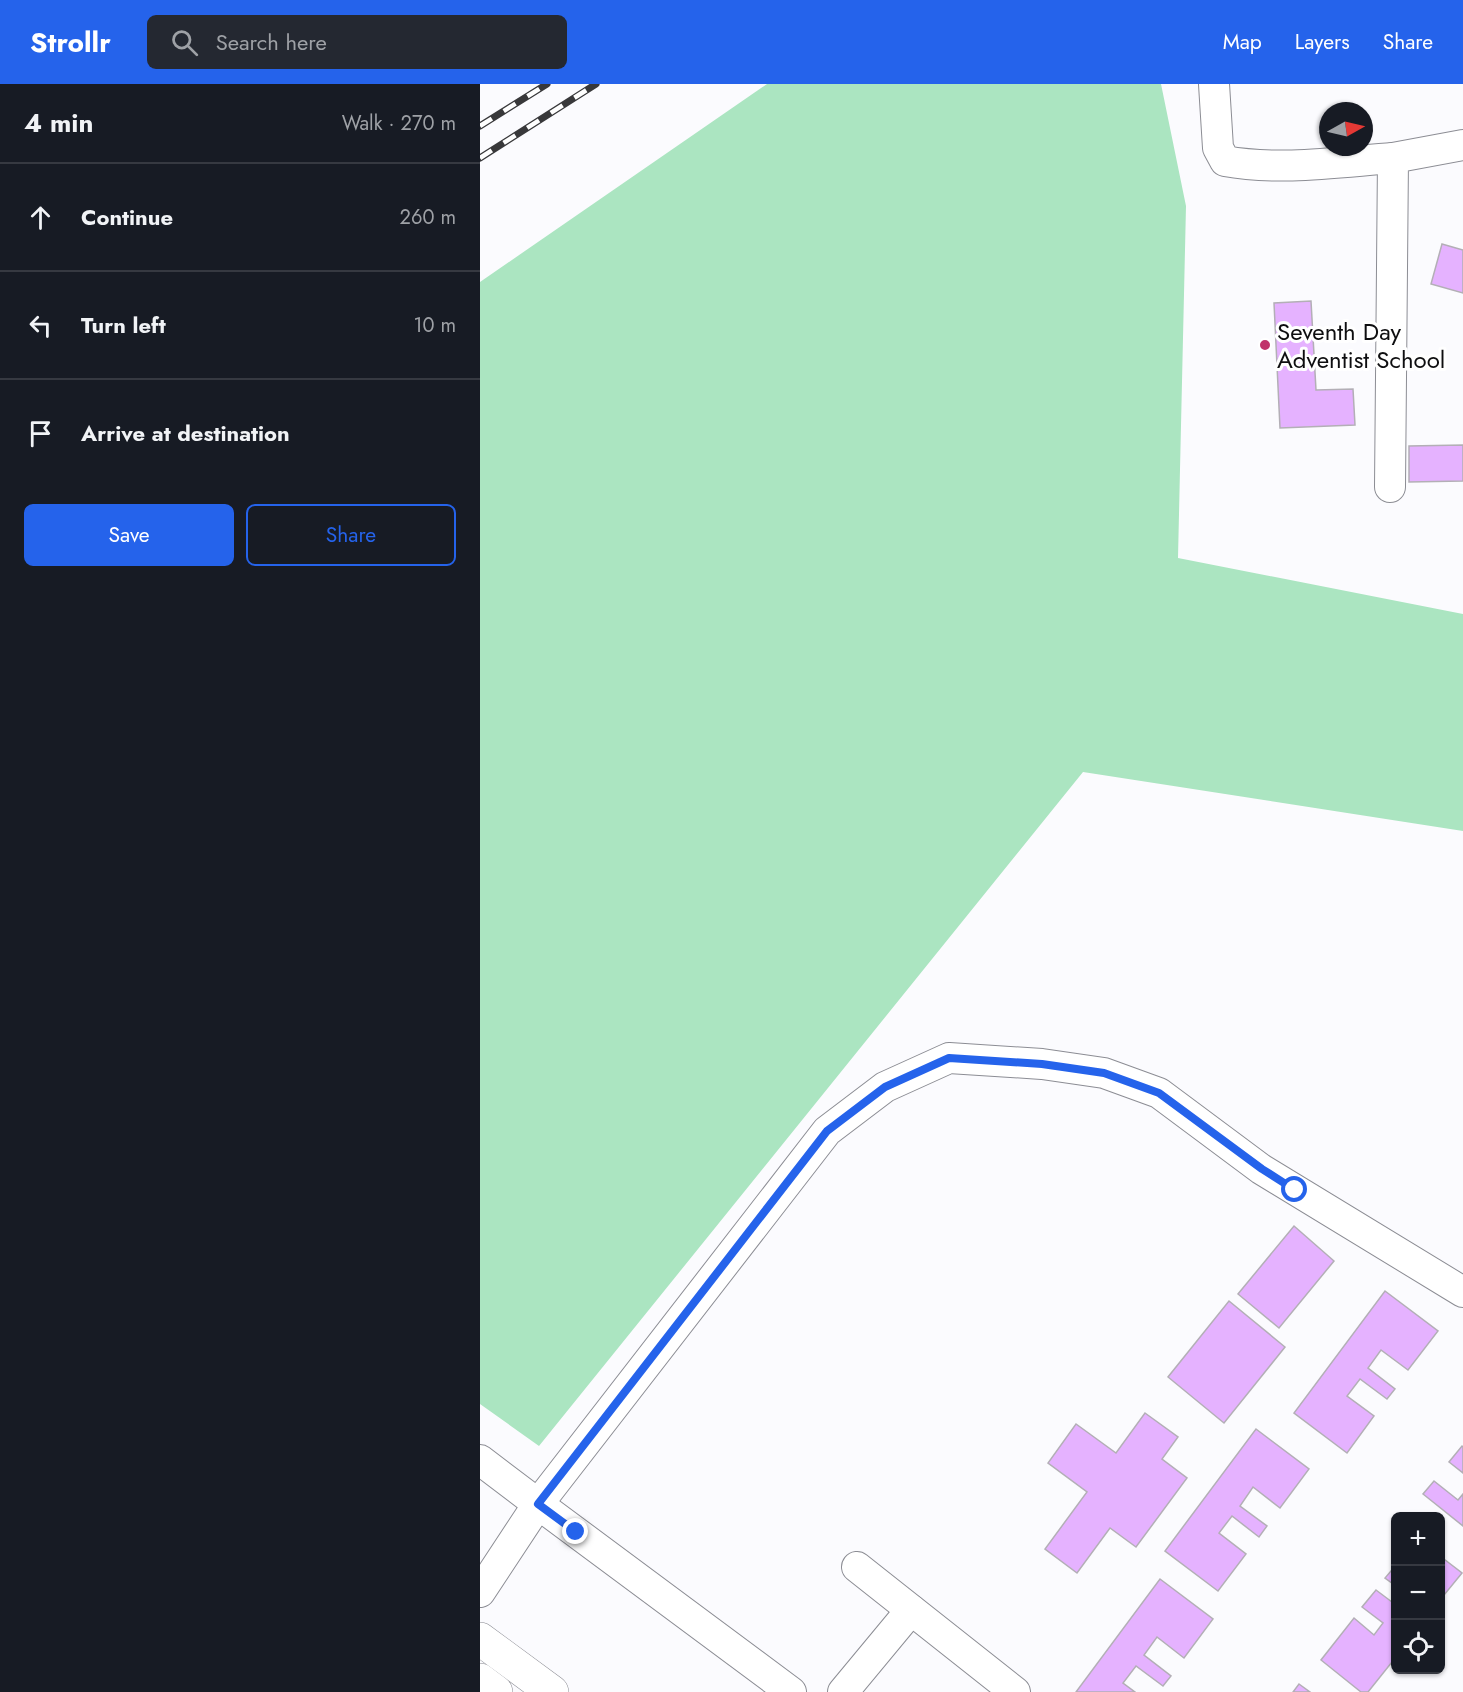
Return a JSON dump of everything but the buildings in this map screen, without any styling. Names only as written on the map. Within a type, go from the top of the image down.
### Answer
[{"type":"main road","points":[[480,1639],[552,1692]]},
{"type":"main road","points":[[480,1680],[496,1692]]},
{"type":"street","points":[[1214,84],[1218,148],[1225,162],[1243,165],[1313,164],[1393,158],[1463,145]]},
{"type":"street","points":[[1390,487],[1393,158]]},
{"type":"street","points":[[480,1592],[538,1504],[827,1131],[885,1087],[949,1058],[1042,1064],[1104,1073],[1159,1093],[1262,1169],[1463,1292]]},
{"type":"street","points":[[480,1460],[791,1692]]},
{"type":"street","points":[[857,1567],[1015,1692]]},
{"type":"street","points":[[843,1692],[911,1610]]},
{"type":"green space","points":[[767,84],[1161,84],[1186,206],[1178,558],[1463,614],[1463,831],[1083,772],[539,1446],[480,1404],[480,282]]},
{"type":"railway","points":[[480,126],[547,84]]},
{"type":"railway","points":[[480,158],[596,84]]},
{"type":"place","name":"Seventh Day Adventist School","points":[[1265,345]]},
{"type":"route","points":[[576,1532],[538,1504],[827,1131],[885,1087],[949,1058],[1042,1064],[1104,1073],[1159,1093],[1262,1169],[1295,1190]]}]
